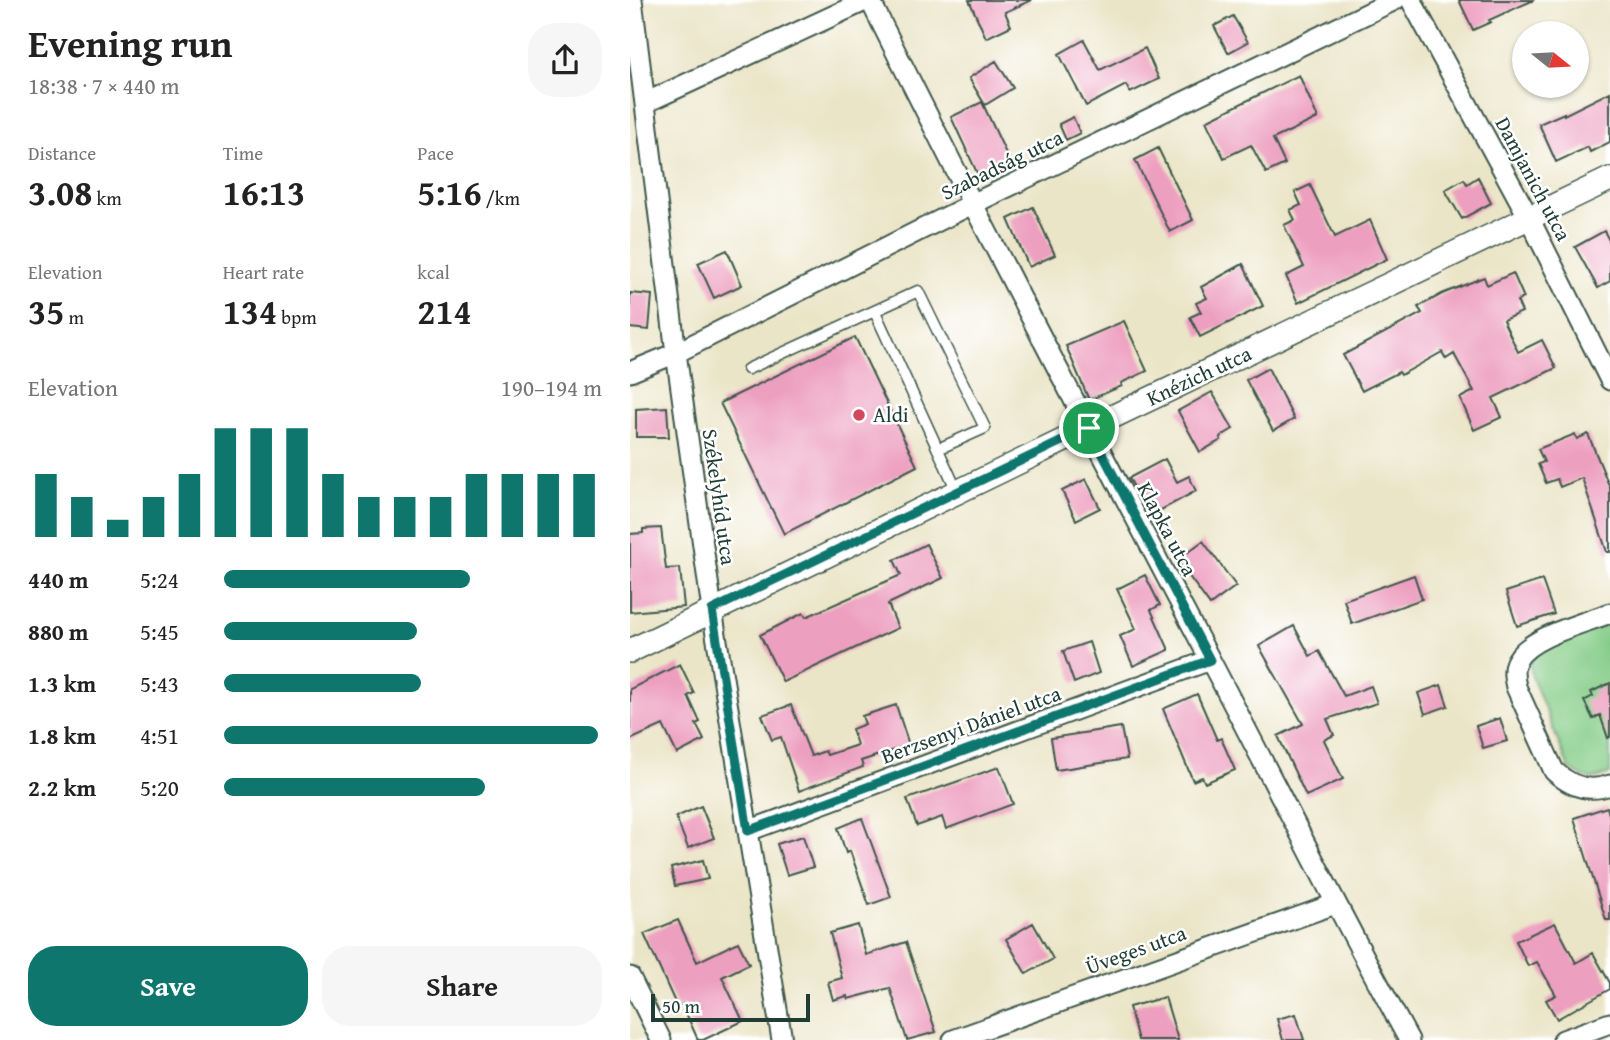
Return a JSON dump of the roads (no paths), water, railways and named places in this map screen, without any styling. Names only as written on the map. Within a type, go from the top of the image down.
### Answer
[{"type":"street","name":"Székelyhíd utca","points":[[632,0],[676,353],[712,610],[782,1040]]},
{"type":"street","points":[[645,103],[869,0]]},
{"type":"street","name":"Klapka utca","points":[[869,0],[971,205],[1335,904],[1409,1040]]},
{"type":"street","name":"Szabadság utca","points":[[630,372],[676,353],[971,205],[1395,0]]},
{"type":"street","name":"Damjanich utca","points":[[1411,0],[1529,218],[1610,380]]},
{"type":"street","name":"Knézich utca","points":[[630,651],[1610,178]]},
{"type":"street","points":[[1610,613],[1534,643],[1515,662],[1514,673],[1516,687],[1554,771],[1564,781],[1590,790],[1610,785]]},
{"type":"street","name":"Berzsenyi Dániel utca","points":[[748,831],[1210,660]]},
{"type":"street","name":"Üveges utca","points":[[953,1040],[1335,904]]},
{"type":"street","points":[[630,977],[661,1040]]},
{"type":"street","points":[[1563,1040],[1610,1023]]},
{"type":"lane","points":[[748,369],[918,291],[985,428],[938,449]]},
{"type":"lane","points":[[875,312],[958,492]]},
{"type":"place","name":"Aldi","points":[[859,415]]}]
